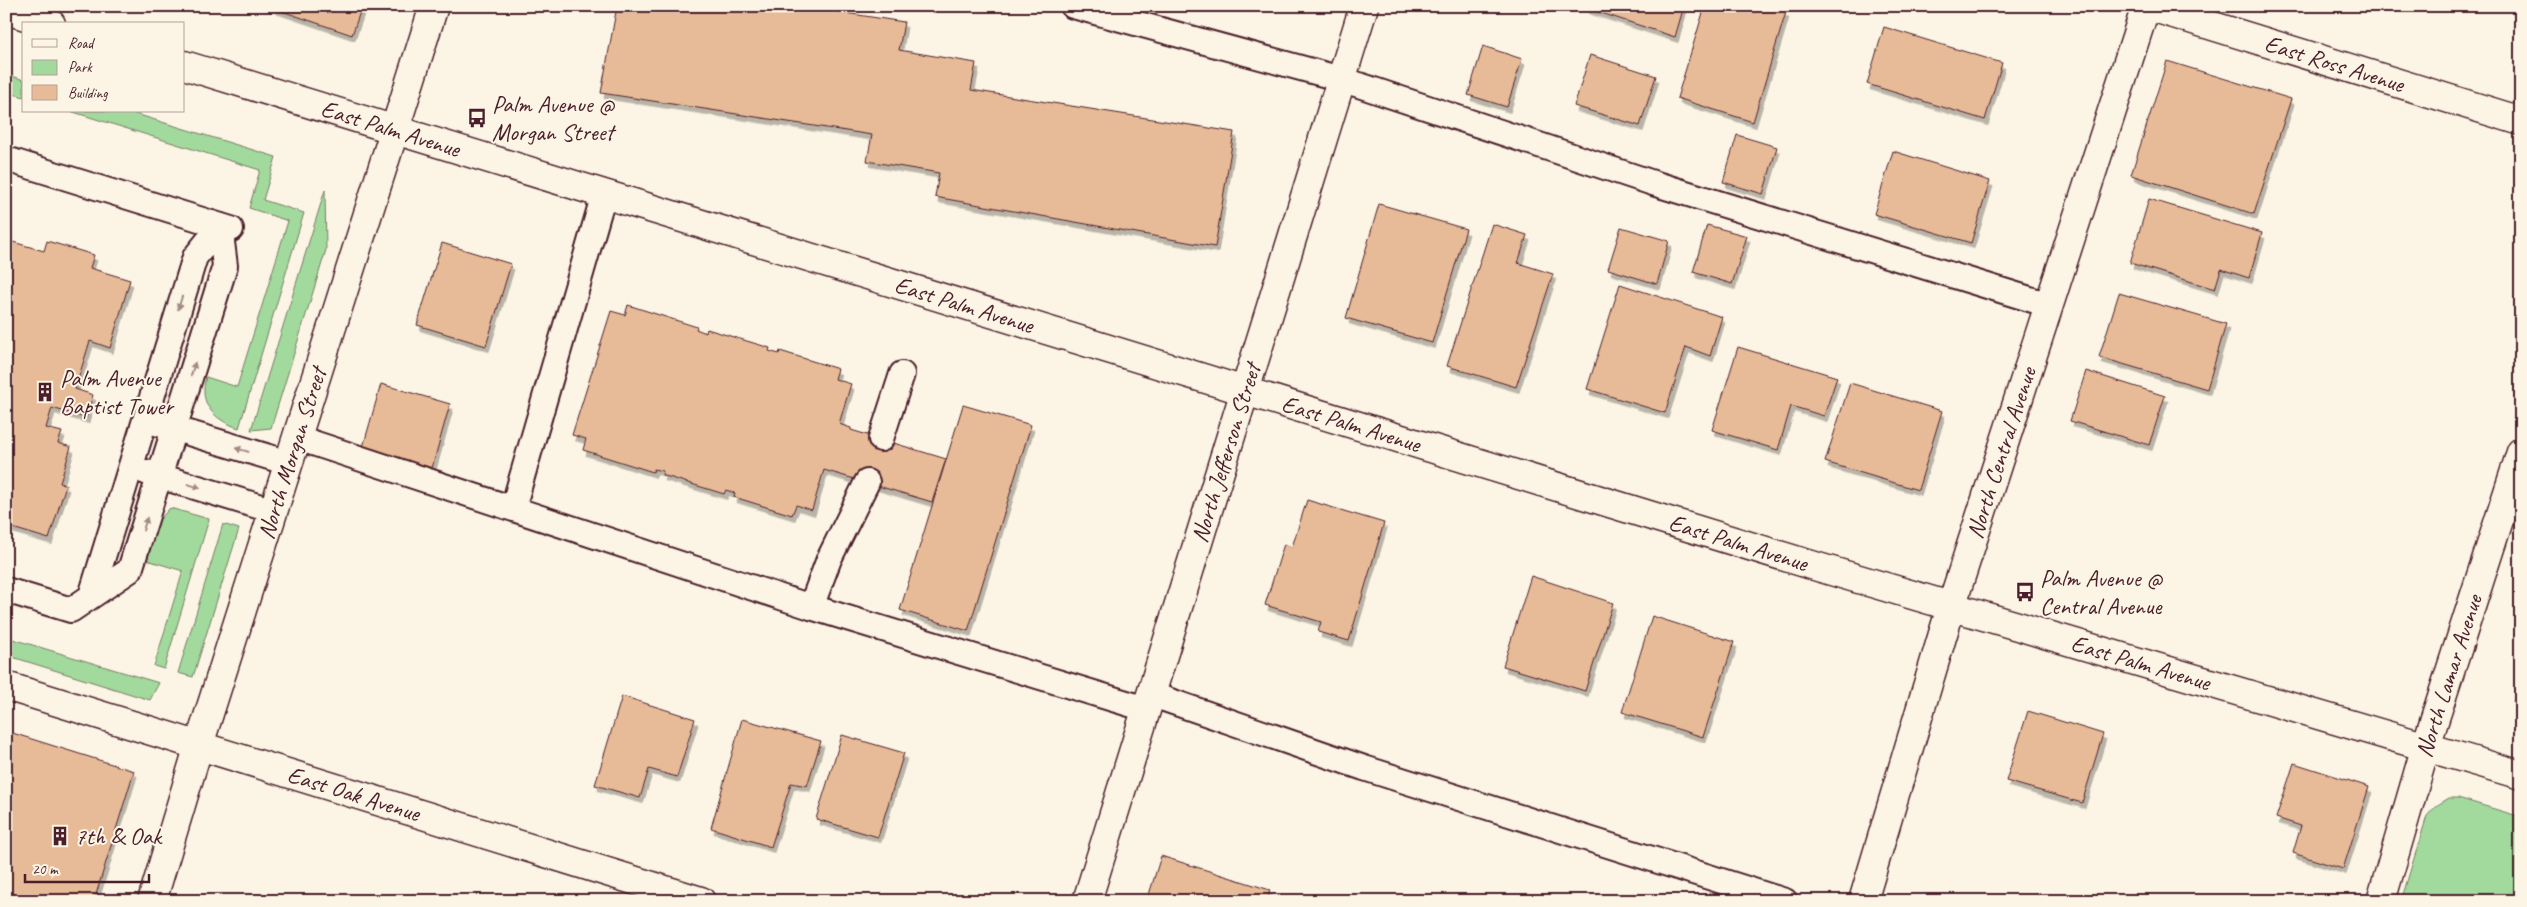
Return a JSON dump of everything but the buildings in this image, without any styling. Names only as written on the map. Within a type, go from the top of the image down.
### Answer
[{"type":"street","name":"North Morgan Street","points":[[152,901],[198,745],[396,130],[434,6]]},
{"type":"street","name":"North Jefferson Street","points":[[1087,901],[1364,6]]},
{"type":"street","name":"East Ross Avenue","points":[[2147,6],[2521,121]]},
{"type":"street","name":"North Central Avenue","points":[[1863,901],[1951,607],[2147,6]]},
{"type":"street","points":[[6,10],[45,22]]},
{"type":"street","name":"East Palm Avenue","points":[[185,65],[1951,607],[2521,775]]},
{"type":"street","name":"North Lamar Avenue","points":[[2381,901],[2426,746],[2521,452]]},
{"type":"street","name":"East Oak Avenue","points":[[6,686],[701,901]]},
{"type":"lane","points":[[1073,6],[1341,79],[1653,183],[2049,305]]},
{"type":"lane","points":[[6,159],[226,228]]},
{"type":"lane","points":[[513,508],[604,194]]},
{"type":"lane","points":[[91,596],[195,257],[226,228]]},
{"type":"lane","points":[[6,590],[71,610],[130,570],[225,266],[226,228]]},
{"type":"lane","points":[[882,439],[902,374]]},
{"type":"lane","points":[[145,420],[174,429],[293,451],[513,508],[811,606],[1148,702],[1785,901]]},
{"type":"lane","points":[[130,467],[274,512]]},
{"type":"lane","points":[[811,606],[829,559],[867,482]]},
{"type":"green space","points":[[6,74],[22,79],[22,96],[6,92]]},
{"type":"green space","points":[[73,112],[129,112],[276,157],[263,200],[304,213],[239,428],[230,425],[210,410],[206,403],[204,387],[206,377],[237,387],[288,221],[249,208],[260,170]]},
{"type":"green space","points":[[325,190],[326,250],[271,428],[251,430]]},
{"type":"green space","points":[[170,508],[209,519],[164,669],[154,666],[183,571],[147,560],[159,520]]},
{"type":"green space","points":[[223,524],[239,529],[193,677],[178,673]]},
{"type":"green space","points":[[6,637],[159,683],[150,700],[6,655]]},
{"type":"green space","points":[[2449,798],[2458,798],[2521,817],[2521,901],[2401,901],[2427,816],[2436,806]]},
{"type":"place","name":"Palm Avenue @ Morgan Street","points":[[477,118]]},
{"type":"place","name":"Palm Avenue Baptist Tower","points":[[45,392]]},
{"type":"place","name":"Palm Avenue @ Central Avenue","points":[[2025,592]]},
{"type":"place","name":"7th & Oak","points":[[60,836]]}]
